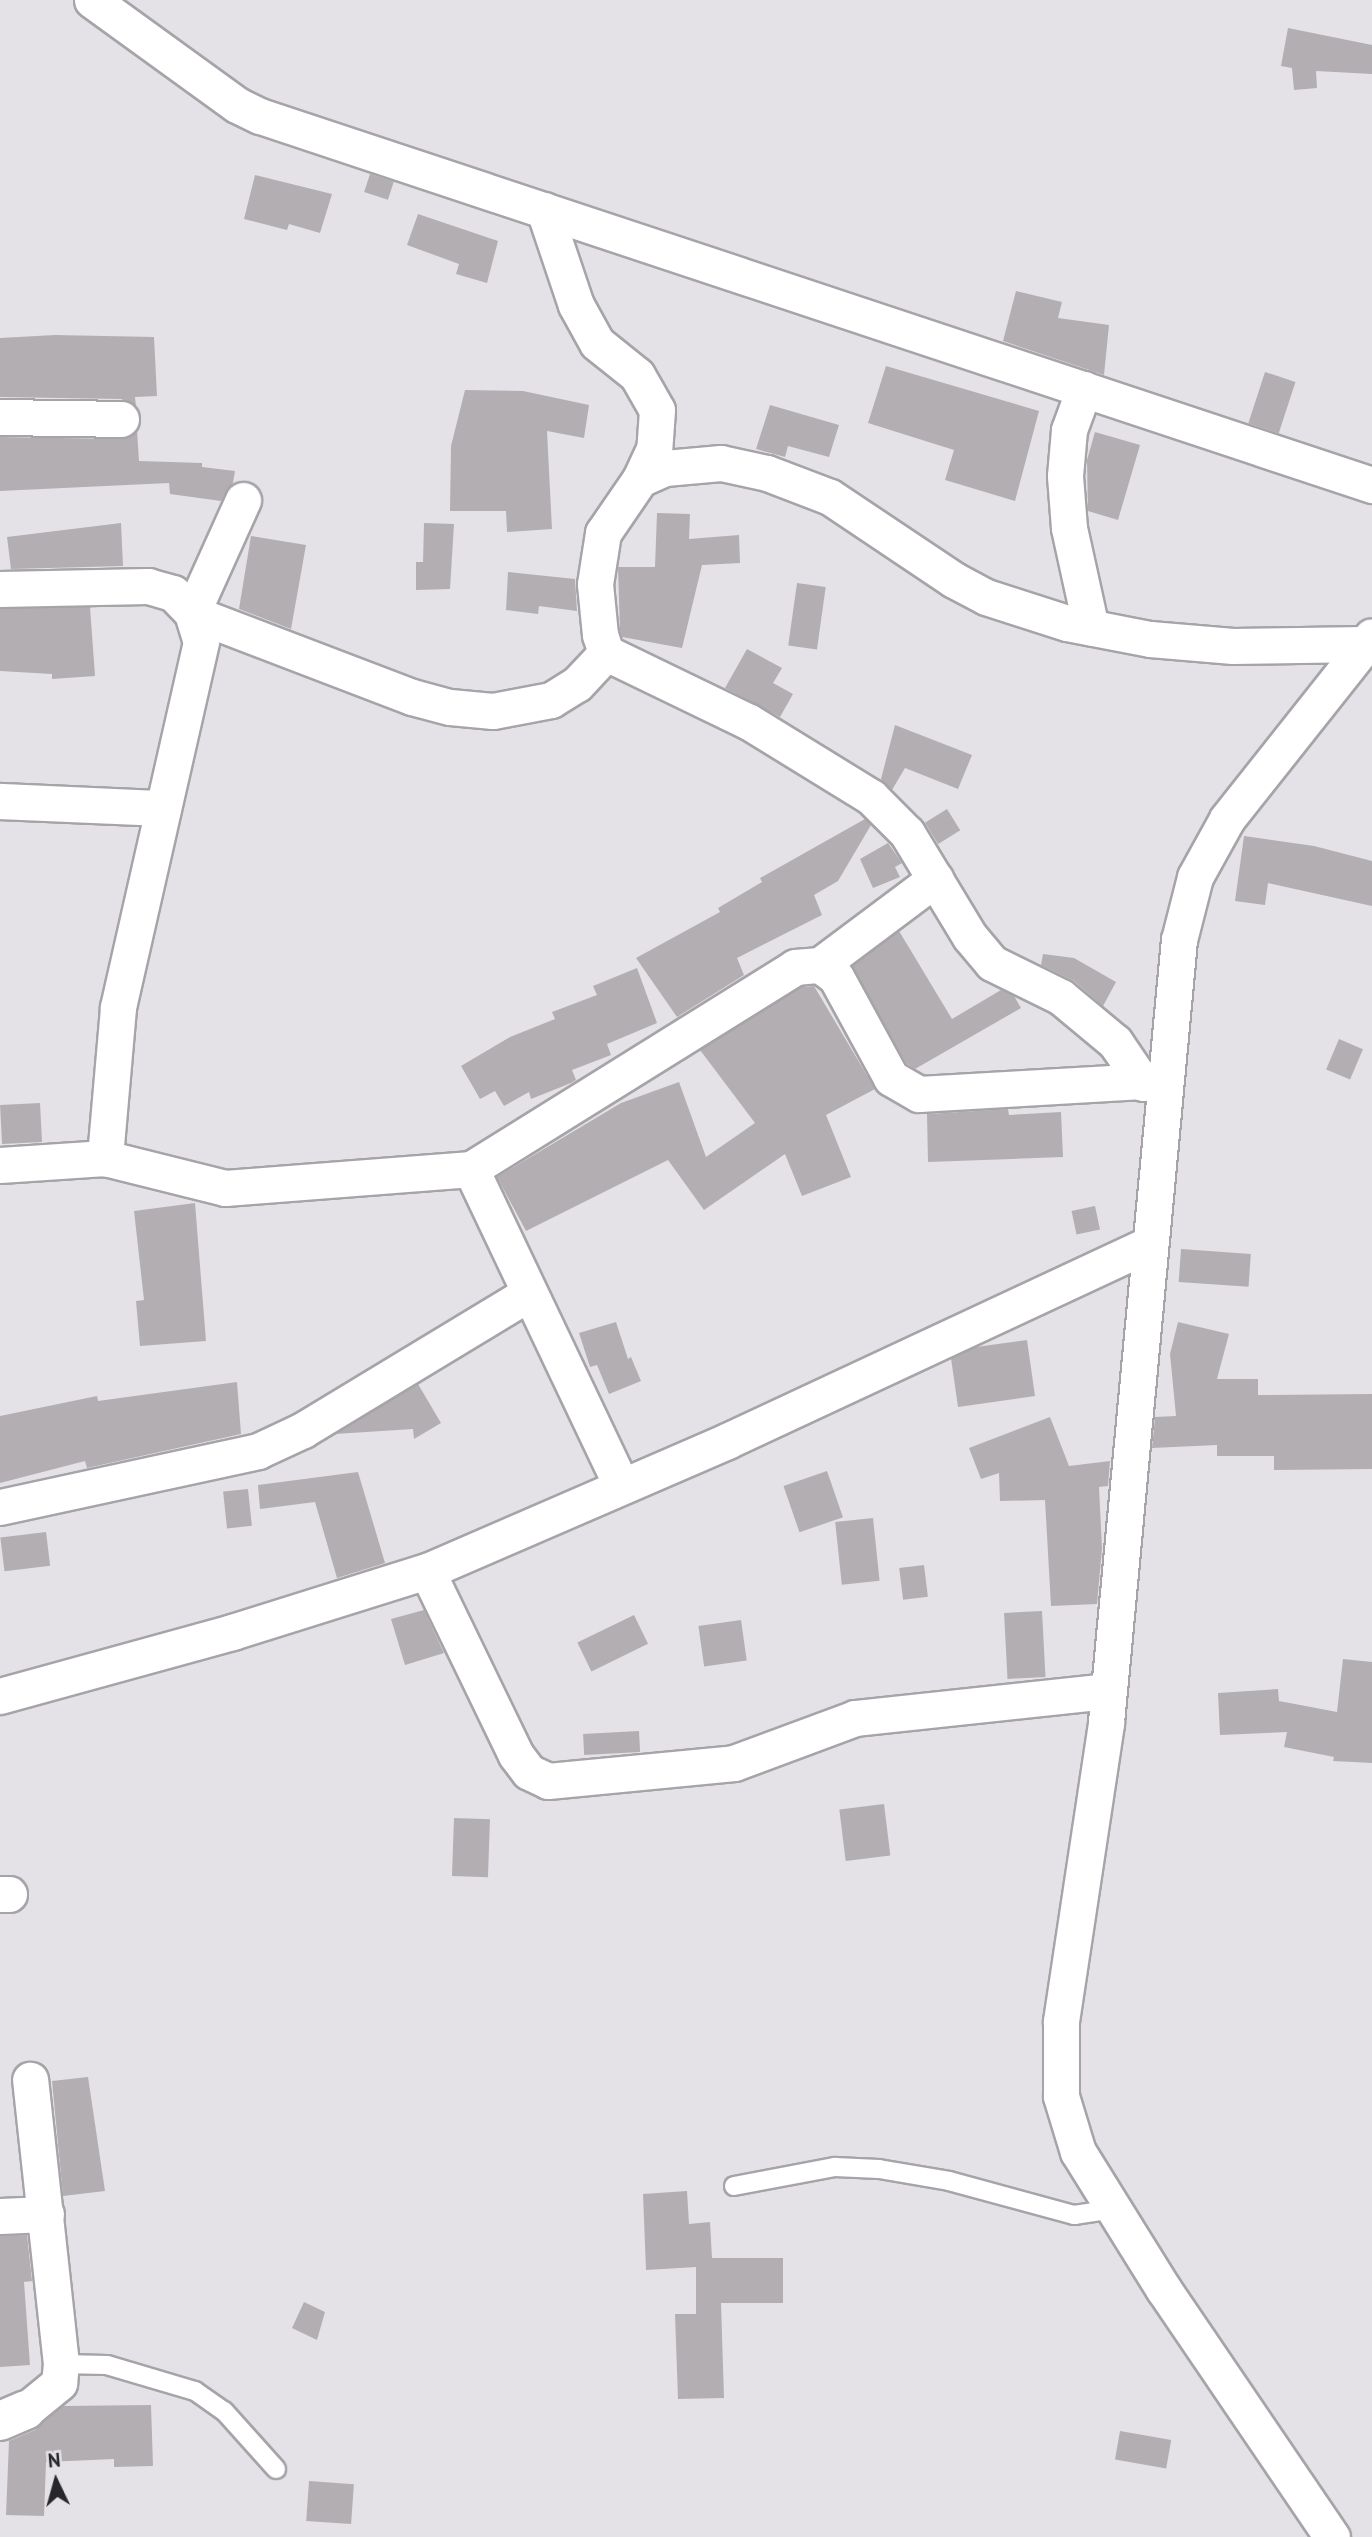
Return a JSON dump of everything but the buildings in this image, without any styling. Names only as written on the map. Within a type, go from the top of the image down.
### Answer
[{"type":"street","points":[[92,0],[237,105],[260,116],[1372,485]]},
{"type":"street","points":[[544,210],[576,304],[597,343],[637,374],[657,410],[654,449],[640,479],[614,513],[598,556],[596,611],[606,653]]},
{"type":"street","points":[[1084,389],[1069,430],[1065,476],[1069,528],[1091,628]]},
{"type":"street","points":[[0,417],[121,419]]},
{"type":"street","points":[[640,479],[690,463],[721,463],[767,473],[830,497],[986,597],[1091,628],[1150,639],[1233,646],[1369,640]]},
{"type":"street","points":[[105,1158],[118,1008],[201,642],[192,612],[243,500]]},
{"type":"street","points":[[0,589],[148,586],[173,593],[192,612],[412,697],[461,708],[522,708],[551,700],[577,684],[606,653]]},
{"type":"street","points":[[1332,2537],[1078,2152],[1061,2096],[1061,2021],[1108,1691],[1149,1244],[1155,1081],[1179,940],[1195,877],[1227,819],[1369,640]]},
{"type":"street","points":[[606,653],[749,722],[871,797],[907,834],[992,964],[1061,997],[1115,1042],[1155,1081]]},
{"type":"street","points":[[0,802],[163,808]]},
{"type":"street","points":[[0,1165],[105,1158],[225,1188],[471,1169],[795,967],[820,965],[935,879]]},
{"type":"street","points":[[820,965],[836,977],[891,1078],[919,1094],[1155,1081]]},
{"type":"street","points":[[471,1169],[621,1485]]},
{"type":"street","points":[[0,1696],[232,1632],[427,1571],[727,1441],[1149,1244]]},
{"type":"street","points":[[0,1507],[258,1451],[303,1430],[529,1293]]},
{"type":"street","points":[[427,1571],[516,1755],[529,1772],[548,1781],[734,1763],[855,1718],[1108,1691]]},
{"type":"street","points":[[13,2416],[59,2383],[61,2364],[30,2080]]},
{"type":"street","points":[[0,2216],[46,2214]]},
{"type":"lane","points":[[734,2186],[835,2167],[879,2169],[949,2181],[1062,2213],[1114,2209]]},
{"type":"lane","points":[[61,2364],[107,2365],[195,2391],[224,2411],[275,2469]]}]
